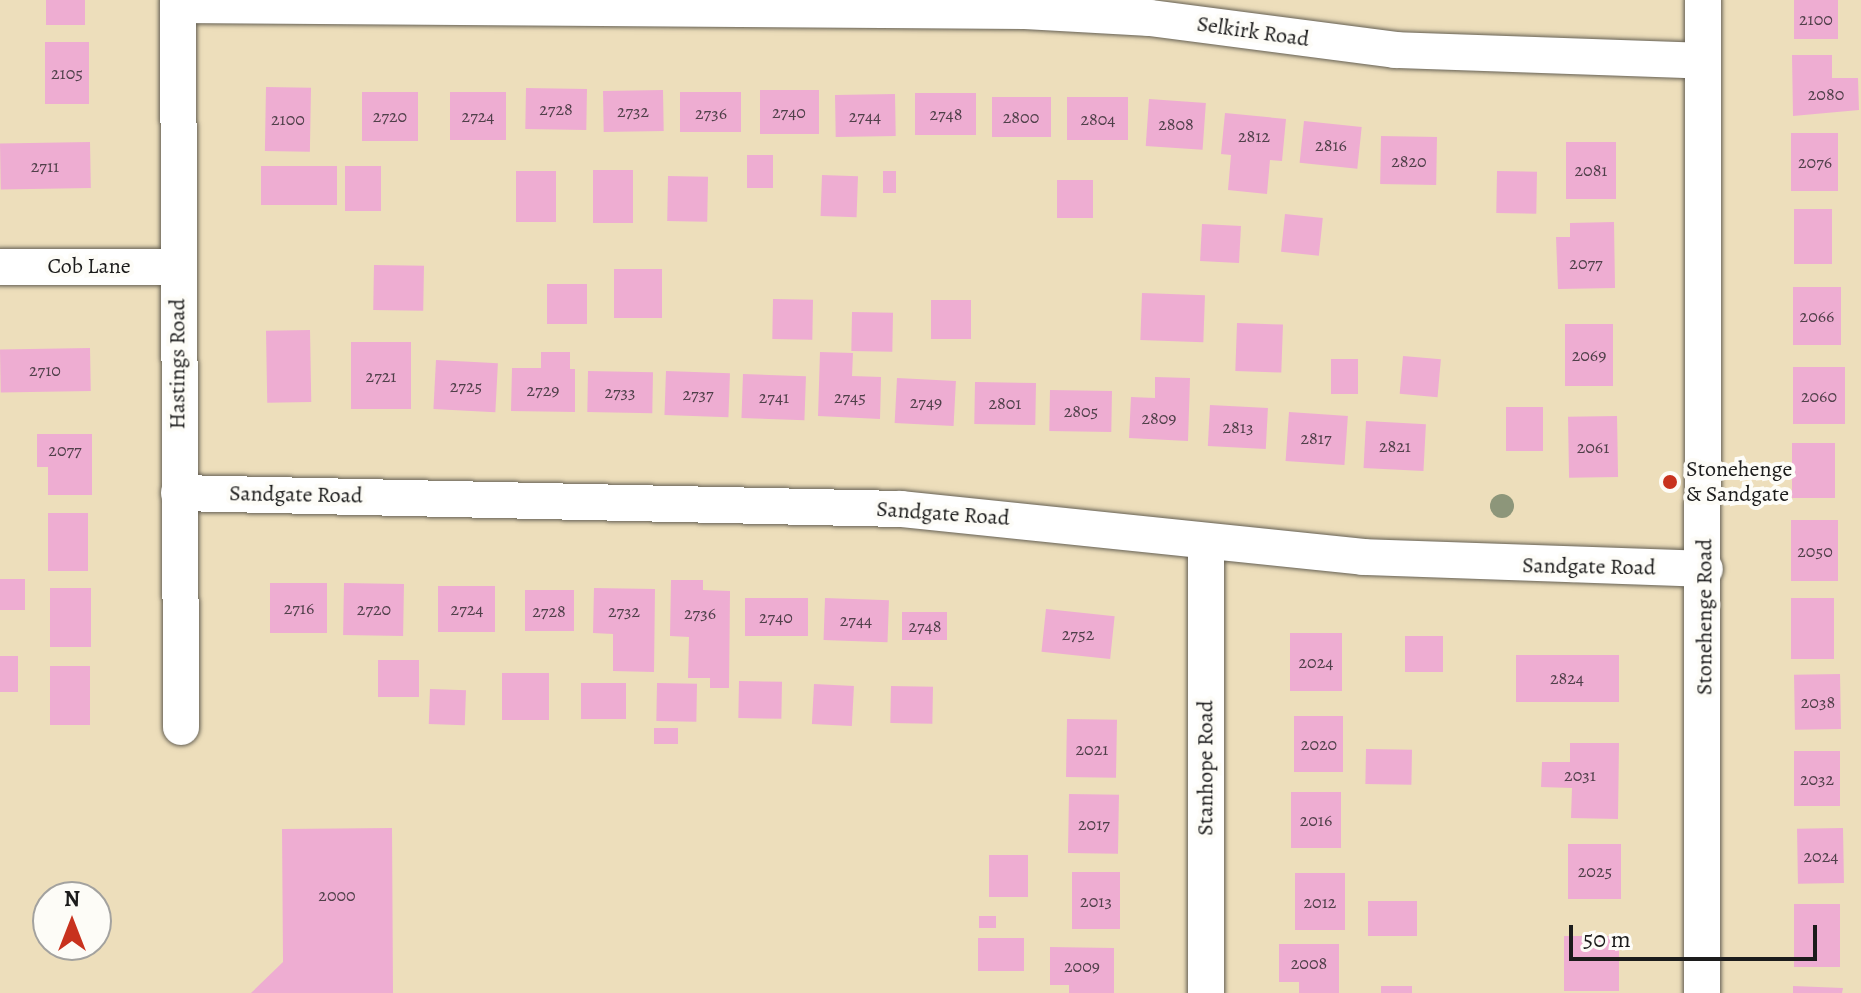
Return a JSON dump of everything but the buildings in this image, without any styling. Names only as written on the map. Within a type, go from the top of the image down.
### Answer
[{"type":"street","name":"Stonehenge Road","points":[[1702,993],[1705,569],[1703,0]]},
{"type":"street","name":"Selkirk Road","points":[[178,2],[1025,11],[1150,18],[1395,50],[1703,61]]},
{"type":"street","name":"Hastings Road","points":[[178,2],[181,727]]},
{"type":"street","name":"Cob Lane","points":[[0,267],[178,267]]},
{"type":"street","name":"Sandgate Road","points":[[179,493],[901,509],[1206,543],[1466,565],[1705,569]]},
{"type":"street","name":"Stanhope Road","points":[[1206,543],[1206,993]]},
{"type":"place","name":"Stonehenge & Sandgate","points":[[1670,482]]}]
